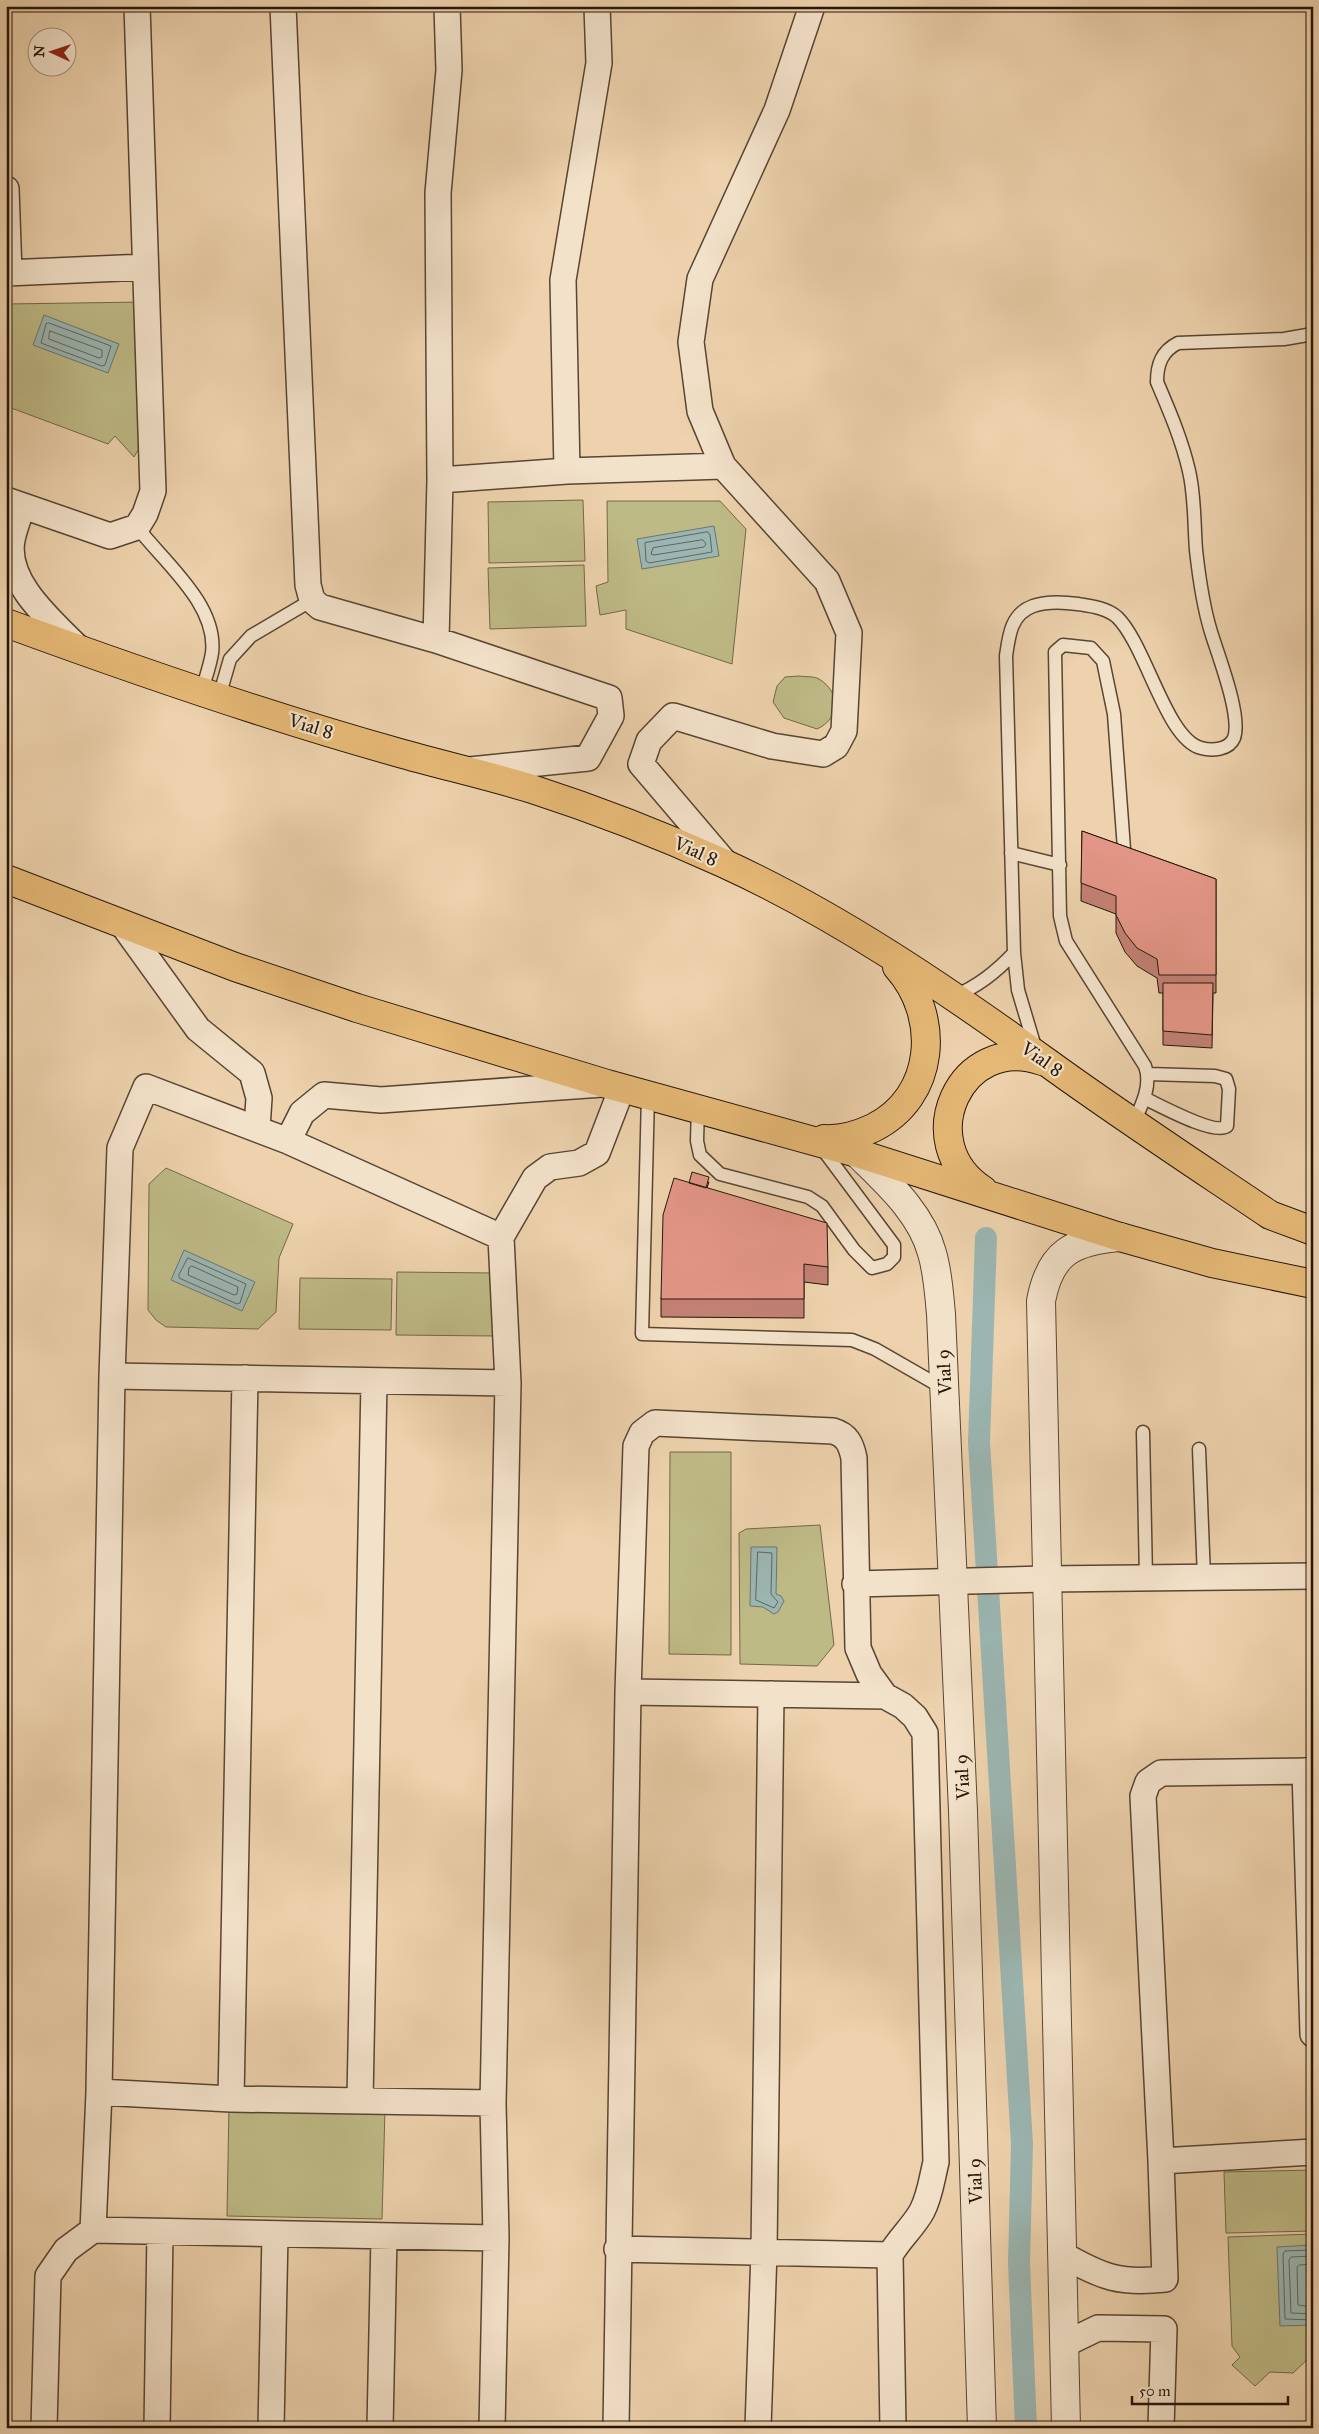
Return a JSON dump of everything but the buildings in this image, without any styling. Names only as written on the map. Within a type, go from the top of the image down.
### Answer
[{"type":"main road","name":"Vial 8","points":[[6,623],[211,694],[396,752],[464,770],[578,805],[660,836],[727,865],[804,904],[879,950],[953,997],[1043,1060],[1139,1110],[1270,1215],[1313,1231]]},
{"type":"main road","points":[[6,879],[235,967],[357,1008],[615,1086],[698,1107],[857,1152],[1120,1237],[1212,1263],[1313,1284]]},
{"type":"main road","points":[[806,1138],[829,1140],[862,1133],[878,1125],[898,1110],[913,1090],[920,1074],[927,1041],[922,1008],[906,977],[879,950]]},
{"type":"main road","points":[[998,1196],[972,1183],[954,1160],[947,1131],[951,1102],[967,1078],[978,1068],[992,1062],[1020,1056],[1043,1060]]},
{"type":"street","points":[[80,650],[31,600],[17,575],[12,540],[14,504],[110,536],[137,527],[145,514],[153,491],[136,6]]},
{"type":"street","points":[[283,6],[308,585],[312,600],[320,607],[436,640],[609,698],[612,716],[588,758],[464,770]]},
{"type":"street","points":[[436,640],[440,480],[438,193],[449,70],[447,6]]},
{"type":"street","points":[[567,471],[563,280],[598,63],[597,6]]},
{"type":"street","points":[[727,865],[641,764],[649,741],[673,716],[772,746],[824,754],[836,746],[844,731],[849,633],[827,581],[722,466],[700,411],[691,342],[700,279],[777,110],[812,6]]},
{"type":"street","points":[[6,190],[7,273],[145,267]]},
{"type":"street","points":[[440,480],[567,471],[722,466]]},
{"type":"street","points":[[123,924],[198,1029],[252,1073],[259,1098],[257,1128]]},
{"type":"street","points":[[288,1141],[302,1113],[324,1095],[381,1100],[615,1086],[597,1153],[579,1163],[550,1168],[535,1178],[501,1237],[508,1383],[493,2103],[496,2238],[492,2428]]},
{"type":"street","points":[[93,2230],[98,2092],[112,1376],[120,1148],[146,1087],[288,1141],[501,1237]]},
{"type":"street","name":"Vial 9","points":[[857,1152],[903,1201],[922,1230],[932,1252],[941,1314],[963,1811],[982,2428]]},
{"type":"street","points":[[1066,2428],[1041,1301],[1045,1282],[1051,1267],[1062,1254],[1088,1240],[1120,1237]]},
{"type":"street","points":[[112,1376],[508,1383]]},
{"type":"street","points":[[231,2099],[245,1378]]},
{"type":"street","points":[[360,2100],[374,1381]]},
{"type":"street","points":[[616,2428],[617,2248],[628,1692],[636,1446],[642,1433],[655,1423],[833,1431],[844,1436],[849,1442],[854,1458],[858,1648],[869,1674],[884,1696]]},
{"type":"street","points":[[856,1584],[953,1580],[1313,1576]]},
{"type":"street","points":[[628,1692],[884,1696],[903,1706],[915,1717],[924,1733],[936,2162],[930,2191],[921,2212],[899,2238],[890,2256],[893,2428]]},
{"type":"street","points":[[758,2428],[764,2251],[771,1694]]},
{"type":"street","points":[[1063,2256],[1099,2275],[1136,2282],[1165,2279],[1143,1796],[1152,1778],[1161,1772],[1309,1771],[1313,2034]]},
{"type":"street","points":[[98,2092],[231,2099],[493,2103]]},
{"type":"street","points":[[1161,2161],[1313,2152]]},
{"type":"street","points":[[44,2428],[48,2276],[66,2250],[93,2230],[496,2238]]},
{"type":"street","points":[[157,2428],[160,2232]]},
{"type":"street","points":[[271,2428],[275,2234]]},
{"type":"street","points":[[380,2428],[384,2236]]},
{"type":"street","points":[[617,2248],[890,2256]]},
{"type":"street","points":[[1064,2344],[1098,2328],[1164,2329],[1161,2428]]},
{"type":"lane","points":[[1043,1060],[1018,990],[1014,953],[1006,656],[1009,630],[1017,617],[1028,608],[1053,603],[1072,603],[1098,607],[1116,616],[1138,647],[1179,730],[1191,745],[1202,749],[1219,750],[1227,746],[1234,738],[1236,723],[1231,699],[1210,628],[1199,574],[1189,471],[1157,382],[1157,372],[1166,351],[1178,343],[1284,339],[1313,334]]},
{"type":"lane","points":[[137,527],[155,551],[181,576],[209,622],[212,653],[211,694]]},
{"type":"lane","points":[[211,694],[230,659],[251,636],[312,600]]},
{"type":"lane","points":[[1124,850],[1114,714],[1103,661],[1092,648],[1062,645],[1055,652],[1060,916],[1066,941],[1145,1066],[1148,1074],[1139,1110],[1219,1129],[1227,1126],[1229,1089],[1226,1079],[1215,1076],[1148,1074]]},
{"type":"lane","points":[[1011,853],[1060,865]]},
{"type":"lane","points":[[953,997],[976,987],[996,972],[1014,953]]},
{"type":"lane","points":[[648,1094],[642,1334],[852,1340],[875,1349],[945,1388]]},
{"type":"lane","points":[[698,1107],[697,1141],[700,1156],[720,1174],[808,1197],[822,1206],[854,1250],[872,1268],[887,1264],[894,1257],[894,1245],[806,1138]]},
{"type":"lane","points":[[1143,1432],[1146,1578]]},
{"type":"lane","points":[[1199,1449],[1204,1578]]},
{"type":"shaded area","points":[[143,302],[148,433],[134,457],[115,436],[108,444],[6,406],[6,304]]},
{"type":"shaded area","points":[[583,500],[585,561],[489,563],[488,502]]},
{"type":"shaded area","points":[[607,501],[720,501],[746,529],[732,664],[626,629],[626,610],[600,615],[596,586],[608,582]]},
{"type":"shaded area","points":[[584,565],[586,626],[490,629],[488,568]]},
{"type":"shaded area","points":[[799,676],[819,679],[826,684],[834,698],[834,712],[825,725],[817,729],[784,718],[773,702],[777,686],[785,677]]},
{"type":"shaded area","points":[[166,1168],[293,1224],[279,1258],[276,1312],[258,1329],[166,1327],[156,1320],[148,1310],[149,1184]]},
{"type":"shaded area","points":[[397,1272],[496,1273],[495,1336],[396,1335]]},
{"type":"shaded area","points":[[300,1278],[392,1279],[391,1330],[299,1329]]},
{"type":"shaded area","points":[[670,1452],[731,1452],[731,1655],[669,1654]]},
{"type":"shaded area","points":[[820,1525],[834,1645],[817,1666],[740,1664],[739,1533],[746,1529]]},
{"type":"shaded area","points":[[229,2106],[385,2109],[382,2219],[227,2216]]},
{"type":"shaded area","points":[[1313,2170],[1313,2231],[1226,2233],[1224,2172]]},
{"type":"shaded area","points":[[1313,2234],[1313,2354],[1293,2373],[1270,2372],[1255,2386],[1232,2365],[1240,2357],[1232,2346],[1228,2237]]},
{"type":"water","points":[[44,315],[119,344],[108,373],[33,345]]},
{"type":"water","points":[[714,526],[719,556],[642,569],[637,539]]},
{"type":"water","points":[[184,1250],[255,1282],[242,1311],[171,1280]]},
{"type":"water","points":[[751,1547],[777,1547],[776,1594],[781,1596],[784,1601],[778,1612],[774,1614],[763,1607],[750,1606]]},
{"type":"water","points":[[1312,2245],[1313,2325],[1280,2326],[1277,2247]]},
{"type":"waterway","points":[[986,1238],[979,1442],[1022,2144],[1019,2263],[1026,2428]]}]
